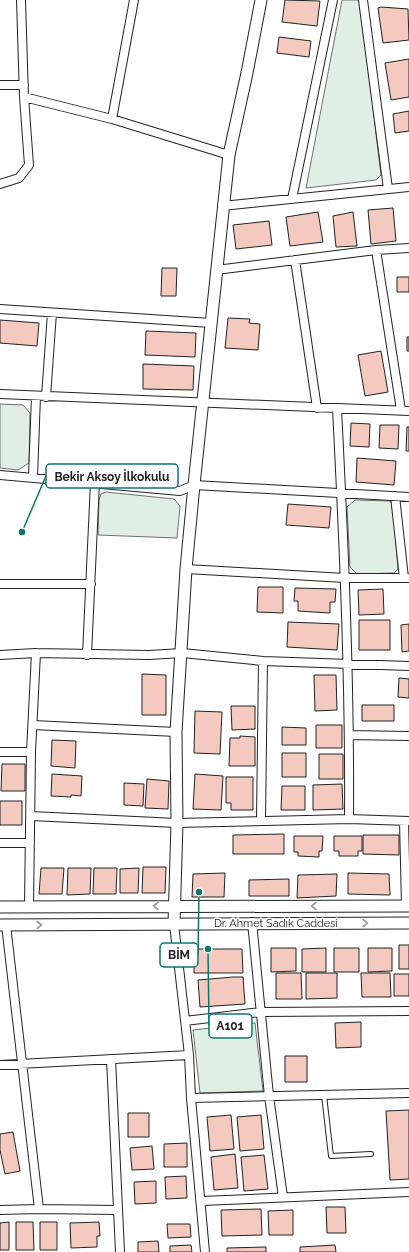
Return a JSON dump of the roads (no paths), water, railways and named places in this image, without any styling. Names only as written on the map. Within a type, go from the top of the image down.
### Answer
[{"type":"street","points":[[0,184],[20,178],[29,165],[24,97],[21,0]]},
{"type":"street","points":[[112,119],[134,0]]},
{"type":"street","points":[[205,1252],[202,1201],[191,1098],[189,1055],[174,924],[177,823],[176,732],[186,569],[222,206],[229,155],[261,0]]},
{"type":"street","points":[[292,199],[333,0]]},
{"type":"street","points":[[363,0],[388,189]]},
{"type":"street","points":[[0,85],[24,85]]},
{"type":"street","points":[[24,97],[112,119],[229,155]]},
{"type":"street","points":[[222,206],[409,187]]},
{"type":"street","points":[[216,270],[376,250],[409,248]]},
{"type":"street","points":[[0,394],[46,397],[202,401],[337,409],[405,410],[376,250]]},
{"type":"street","points":[[295,260],[317,408]]},
{"type":"street","points":[[0,309],[210,322]]},
{"type":"street","points":[[46,397],[52,313]]},
{"type":"street","points":[[33,477],[36,396]]},
{"type":"street","points":[[337,409],[345,578],[346,663],[350,735],[349,819]]},
{"type":"street","points":[[0,475],[95,482],[180,491],[194,486],[409,497]]},
{"type":"street","points":[[87,655],[95,482]]},
{"type":"street","points":[[186,569],[345,578],[407,578],[395,496]]},
{"type":"street","points":[[0,584],[91,584]]},
{"type":"street","points":[[0,656],[36,653],[87,655],[182,653],[264,661],[409,666]]},
{"type":"street","points":[[29,906],[31,752],[36,653]]},
{"type":"street","points":[[261,820],[264,661]]},
{"type":"street","points":[[32,725],[176,732]]},
{"type":"street","points":[[350,735],[409,736]]},
{"type":"street","points":[[0,752],[31,752]]},
{"type":"street","points":[[31,816],[177,823],[349,819],[406,821],[407,906]]},
{"type":"street","points":[[0,843],[30,843]]},
{"type":"street","name":"Dr. Ahmet Sadık Caddesi","points":[[0,907],[174,905],[407,906]]},
{"type":"street","points":[[252,922],[269,1096],[283,1198]]},
{"type":"street","name":"Dr. Ahmet Sadık Caddesi","points":[[3,925],[252,922],[409,923]]},
{"type":"street","points":[[3,925],[22,1063],[39,1209]]},
{"type":"street","points":[[185,1021],[260,1012],[409,1011]]},
{"type":"street","points":[[0,1064],[189,1055]]},
{"type":"street","points":[[111,1059],[120,1252]]},
{"type":"street","points":[[191,1098],[409,1093]]},
{"type":"street","points":[[202,1201],[409,1192]]},
{"type":"street","points":[[0,1210],[118,1210]]},
{"type":"lane","points":[[324,1095],[331,1156],[371,1154]]},
{"type":"place","name":"Bekir Aksoy İlkokulu","points":[[22,532]]},
{"type":"place","name":"BİM","points":[[199,892]]},
{"type":"place","name":"A101","points":[[208,949]]}]
